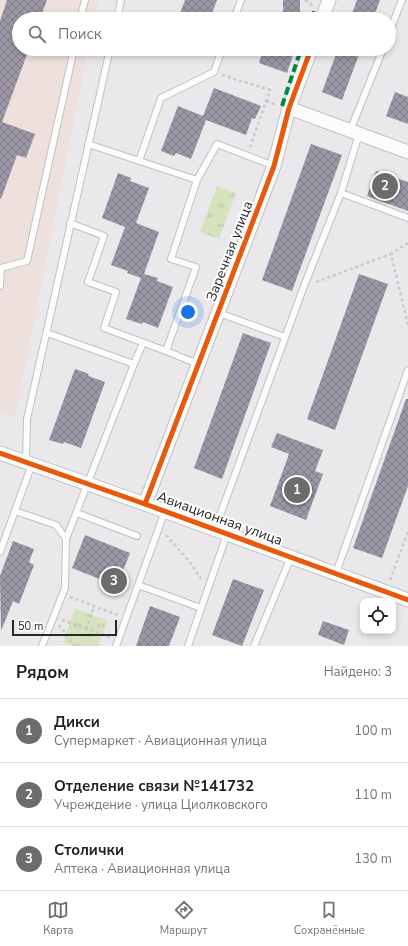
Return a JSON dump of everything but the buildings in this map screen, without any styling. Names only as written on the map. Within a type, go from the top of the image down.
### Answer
[{"type":"street","points":[[324,12],[328,0]]},
{"type":"street","name":"Заречная улица","points":[[145,504],[274,166],[289,108],[308,56]]},
{"type":"street","points":[[289,108],[408,152]]},
{"type":"street","name":"Авиационная улица","points":[[0,453],[165,511],[408,600]]},
{"type":"lane","points":[[82,12],[85,0]]},
{"type":"lane","points":[[118,12],[121,0]]},
{"type":"lane","points":[[237,12],[241,0]]},
{"type":"lane","points":[[396,15],[402,0]]},
{"type":"lane","points":[[0,286],[1,268],[27,261],[72,56]]},
{"type":"lane","points":[[0,552],[15,511],[29,463],[27,419],[108,56]]},
{"type":"lane","points":[[139,162],[161,98],[214,72],[220,56]]},
{"type":"lane","points":[[188,646],[208,590],[221,532],[285,337],[341,193],[355,132],[381,56]]},
{"type":"lane","points":[[88,144],[197,180]]},
{"type":"lane","points":[[166,351],[196,267],[171,259],[197,180],[217,144],[274,166]]},
{"type":"lane","points":[[341,193],[408,218]]},
{"type":"lane","points":[[70,223],[104,236],[88,282],[116,292],[104,328],[199,365]]},
{"type":"lane","points":[[218,313],[285,337]]},
{"type":"lane","points":[[47,333],[134,364]]},
{"type":"lane","points":[[42,646],[65,588],[66,539],[143,342]]},
{"type":"lane","points":[[336,573],[408,370]]},
{"type":"lane","points":[[15,511],[56,525],[66,539]]},
{"type":"lane","points":[[117,643],[165,511]]},
{"type":"lane","points":[[77,513],[137,536]]},
{"type":"lane","points":[[254,646],[291,557]]},
{"type":"lane","points":[[138,585],[201,608]]},
{"type":"path","points":[[214,72],[270,90],[247,156]]},
{"type":"path","points":[[304,286],[391,254],[408,243]]},
{"type":"path","points":[[391,254],[408,325]]},
{"type":"path","points":[[159,527],[190,561],[208,590]]},
{"type":"path","points":[[386,591],[408,532]]},
{"type":"path","points":[[62,594],[126,618]]},
{"type":"path","points":[[86,629],[94,606]]},
{"type":"path","points":[[53,617],[86,629],[117,643]]},
{"type":"path","points":[[53,617],[74,646]]},
{"type":"shaded area","points":[[0,0],[98,0],[95,12],[12,12],[12,56],[87,56],[15,417],[0,412]]},
{"type":"green space","points":[[217,186],[236,193],[219,239],[200,232]]},
{"type":"green space","points":[[75,608],[108,621],[98,646],[74,646],[63,642]]},
{"type":"marked path","points":[[314,12],[315,8]]},
{"type":"marked path","points":[[282,106],[299,56]]},
{"type":"cycle path","points":[[145,504],[274,166],[289,108],[308,56]]},
{"type":"cycle path","points":[[0,453],[408,600]]},
{"type":"place","name":"Отделение связи №141732","points":[[385,186]]},
{"type":"place","name":"Дикси","points":[[297,490]]},
{"type":"place","name":"Столички","points":[[114,581]]}]
